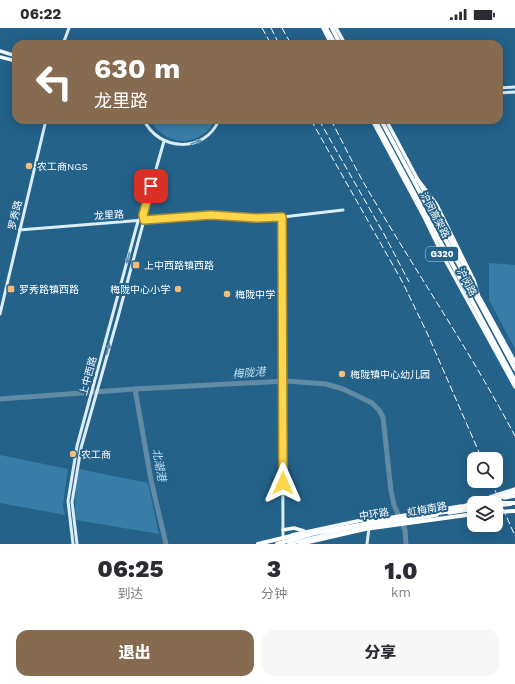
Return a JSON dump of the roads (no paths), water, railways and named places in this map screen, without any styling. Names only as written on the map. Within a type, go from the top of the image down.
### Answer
[{"type":"highway","points":[[326,28],[333,40]]},
{"type":"highway","points":[[332,28],[338,40]]},
{"type":"highway","name":"沪闵高架路","points":[[377,124],[515,381]]},
{"type":"highway","name":"沪闵高架路","points":[[383,124],[515,369]]},
{"type":"highway","points":[[417,179],[436,204],[474,281],[481,305]]},
{"type":"highway","points":[[449,511],[515,492]]},
{"type":"highway","points":[[503,504],[515,502]]},
{"type":"highway","name":"中环路","points":[[276,544],[315,533],[467,507]]},
{"type":"highway","points":[[503,512],[515,511]]},
{"type":"highway","name":"中环路","points":[[300,544],[365,529],[467,515]]},
{"type":"highway","points":[[258,544],[291,536],[315,533]]},
{"type":"main road","points":[[64,40],[68,28]]},
{"type":"main road","points":[[323,28],[329,40]]},
{"type":"main road","points":[[336,28],[343,40]]},
{"type":"main road","points":[[0,51],[12,55]]},
{"type":"main road","points":[[0,56],[12,60]]},
{"type":"main road","points":[[503,88],[515,87]]},
{"type":"main road","points":[[503,93],[515,92]]},
{"type":"main road","name":"罗秀路","points":[[0,314],[45,124]]},
{"type":"main road","points":[[146,124],[150,130],[164,141],[181,145],[196,143],[210,134],[216,124]]},
{"type":"main road","name":"沪闵路","points":[[374,124],[443,256],[515,387]]},
{"type":"main road","name":"沪闵路","points":[[388,124],[515,362]]},
{"type":"main road","name":"上中西路","points":[[73,544],[68,501],[77,446],[138,221],[143,215],[164,141]]},
{"type":"main road","name":"龙里路","points":[[20,230],[211,215],[257,218],[282,217],[344,210]]},
{"type":"main road","name":"上中西路","points":[[77,544],[72,502],[81,448],[144,220],[143,215]]},
{"type":"main road","points":[[282,217],[283,543]]},
{"type":"main road","points":[[493,496],[515,489]]},
{"type":"main road","name":"虹梅南路","points":[[503,498],[515,496]]},
{"type":"main road","name":"虹梅南路","points":[[264,544],[305,531],[329,526],[362,520],[369,521],[467,506]]},
{"type":"main road","name":"虹梅南路","points":[[307,544],[369,528],[467,507]]},
{"type":"main road","name":"虹梅南路","points":[[276,544],[363,524],[369,521]]},
{"type":"main road","points":[[329,526],[339,529]]},
{"type":"main road","points":[[283,530],[294,528],[305,531]]},
{"type":"main road","points":[[367,544],[369,528]]},
{"type":"main road","name":"虹梅南路","points":[[289,544],[334,532],[369,528]]},
{"type":"main road","points":[[334,532],[342,535]]},
{"type":"waterway","name":"梅陇港","points":[[0,399],[135,389],[286,381],[326,384],[343,389],[372,403],[383,417],[391,491],[394,505],[405,530],[406,544]]},
{"type":"waterway","name":"北潮港","points":[[135,389],[151,480],[166,544]]},
{"type":"railway","points":[[262,28],[269,40]]},
{"type":"railway","points":[[271,28],[277,40]]},
{"type":"railway","points":[[282,28],[289,40]]},
{"type":"railway","points":[[313,124],[403,283],[428,335],[479,452]]},
{"type":"railway","points":[[321,124],[384,234],[409,282]]},
{"type":"railway","points":[[333,124],[365,185],[460,340],[515,436]]},
{"type":"railway","points":[[494,488],[515,536]]},
{"type":"place","name":"农工商NGS","points":[[29,166]]},
{"type":"place","name":"上中西路镇西路","points":[[136,265]]},
{"type":"place","name":"罗秀路镇西路","points":[[11,289]]},
{"type":"place","name":"梅陇中心小学","points":[[178,289]]},
{"type":"place","name":"梅陇中学","points":[[227,294]]},
{"type":"place","name":"梅陇镇中心幼儿园","points":[[342,374]]},
{"type":"place","name":"农工商","points":[[73,454]]}]
